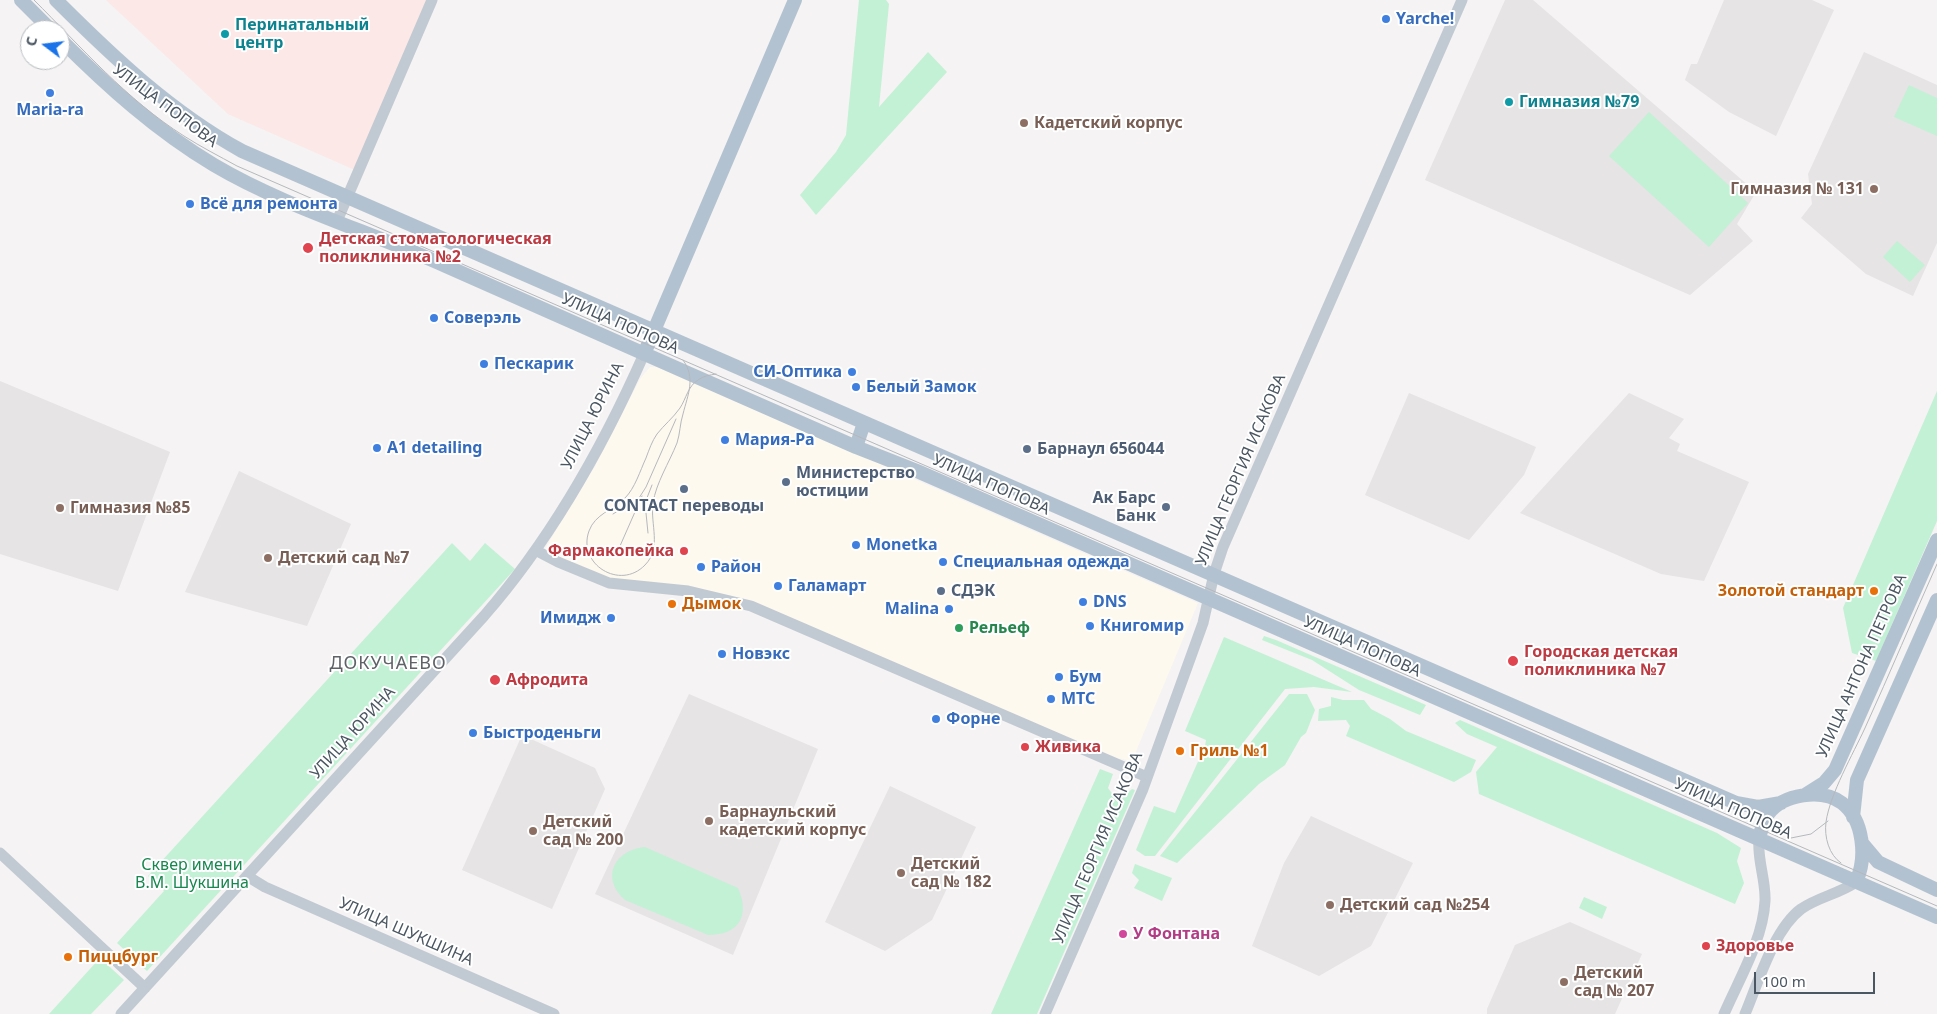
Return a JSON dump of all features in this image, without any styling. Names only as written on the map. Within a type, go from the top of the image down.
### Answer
[{"type":"main road","points":[[21,0],[41,20]]},
{"type":"main road","name":"УЛИЦА ПОПОВА","points":[[56,0],[132,73],[193,122],[242,151],[1736,803],[1758,807],[1781,803],[1805,795]]},
{"type":"main road","points":[[644,354],[795,0]]},
{"type":"main road","name":"УЛИЦА ПОПОВА","points":[[70,48],[138,110],[188,148],[235,176],[336,221],[439,262],[856,448],[917,471],[1937,917]]},
{"type":"main road","points":[[856,448],[864,423]]},
{"type":"main road","name":"УЛИЦА АНТОНА ПЕТРОВА","points":[[1805,795],[1824,783],[1835,770],[1937,540]]},
{"type":"main road","points":[[1856,882],[1862,868],[1861,842],[1854,817],[1857,780],[1937,600]]},
{"type":"main road","points":[[1805,795],[1828,797],[1839,801],[1854,817]]},
{"type":"main road","points":[[1758,839],[1768,813],[1781,803]]},
{"type":"main road","points":[[1861,842],[1878,862],[1937,890]]},
{"type":"street","points":[[336,221],[432,0]]},
{"type":"street","name":"УЛИЦА ГЕОРГИЯ ИСАКОВА","points":[[1045,1014],[1148,776],[1203,623],[1214,574],[1234,520],[1462,0]]},
{"type":"street","name":"УЛИЦА ЮРИНА","points":[[121,1014],[484,616],[537,551],[604,438],[644,354]]},
{"type":"street","points":[[537,551],[610,584],[688,591],[751,606],[1148,776]]},
{"type":"street","points":[[1724,1014],[1757,936],[1764,914],[1764,879],[1758,839]]},
{"type":"street","points":[[0,853],[145,988]]},
{"type":"street","name":"УЛИЦА ШУКШИНА","points":[[247,876],[274,891],[554,1014]]},
{"type":"street","points":[[1745,1014],[1775,944],[1792,917],[1812,902],[1847,888],[1856,882]]},
{"type":"shaded area","points":[[106,0],[428,0],[355,170],[228,114]]},
{"type":"shaded area","points":[[1505,0],[1533,0],[1756,192],[1737,224],[1753,241],[1690,295],[1425,180]]},
{"type":"shaded area","points":[[1724,0],[1812,0],[1834,10],[1776,136],[1729,112],[1685,80],[1691,64],[1697,64]]},
{"type":"shaded area","name":"Гимназия № 131","points":[[1864,52],[1937,85],[1937,243],[1913,296],[1866,274],[1801,218],[1812,204],[1808,174]]},
{"type":"shaded area","points":[[650,367],[658,367],[1198,603],[1132,761],[1110,757],[784,615],[692,586],[610,582],[544,550],[595,466],[640,379]]},
{"type":"shaded area","points":[[0,381],[170,452],[118,591],[0,554]]},
{"type":"shaded area","points":[[1409,393],[1536,447],[1524,475],[1469,540],[1365,495]]},
{"type":"shaded area","points":[[1629,393],[1684,419],[1669,438],[1680,444],[1677,451],[1749,482],[1704,581],[1661,574],[1520,513]]},
{"type":"shaded area","name":"Детский сад №7","points":[[239,471],[351,524],[307,626],[185,592]]},
{"type":"shaded area","name":"Барнаульский кадетский корпус","points":[[689,694],[818,749],[733,955],[595,894]]},
{"type":"shaded area","name":"Детский сад № 200","points":[[522,735],[595,768],[605,789],[552,909],[462,870]]},
{"type":"shaded area","name":"Детский сад № 182","points":[[890,786],[976,827],[932,920],[885,951],[825,922]]},
{"type":"shaded area","name":"Детский сад №254","points":[[1311,816],[1413,863],[1371,946],[1319,976],[1252,946],[1284,863]]},
{"type":"shaded area","name":"Детский сад № 207","points":[[1570,922],[1642,954],[1615,1014],[1487,1014],[1487,1009],[1515,945]]},
{"type":"green space","points":[[859,0],[886,0],[889,4],[879,107],[928,52],[947,72],[816,215],[800,195],[836,152],[846,135]]},
{"type":"green space","points":[[1909,85],[1937,98],[1937,136],[1894,117]]},
{"type":"green space","points":[[1649,112],[1748,203],[1709,247],[1609,156]]},
{"type":"green space","points":[[1897,241],[1925,265],[1910,282],[1883,257]]},
{"type":"green space","points":[[1937,391],[1937,521],[1876,661],[1852,653],[1843,608]]},
{"type":"green space","name":"Сквер имени В.М. Шукшина","points":[[452,543],[470,561],[485,543],[515,569],[147,971],[117,943],[164,891],[148,876]]},
{"type":"green space","points":[[1264,636],[1426,705],[1420,715],[1359,690],[1312,660],[1262,640]]},
{"type":"green space","points":[[1224,637],[1352,692],[1314,687],[1285,689],[1155,856],[1145,856],[1136,850],[1154,806],[1175,813],[1205,746],[1206,740],[1185,731]]},
{"type":"green space","points":[[1289,694],[1307,694],[1315,710],[1306,733],[1301,737],[1285,765],[1259,784],[1177,863],[1160,856]]},
{"type":"green space","points":[[1331,697],[1343,700],[1364,700],[1371,709],[1390,719],[1406,731],[1476,760],[1471,772],[1454,782],[1346,736],[1350,726],[1346,720],[1318,721],[1319,709],[1331,706]]},
{"type":"green space","points":[[1460,720],[1717,833],[1741,848],[1737,861],[1744,883],[1735,904],[1479,794],[1476,772],[1497,747],[1467,734],[1455,723]]},
{"type":"green space","points":[[1100,769],[1113,774],[1108,788],[1114,796],[1124,796],[1132,789],[1135,790],[1037,1014],[991,1014]]},
{"type":"green space","points":[[645,847],[738,888],[743,907],[742,915],[735,927],[719,934],[708,935],[625,900],[617,892],[613,883],[612,874],[614,866],[625,853]]},
{"type":"green space","points":[[1135,864],[1172,878],[1162,901],[1134,888],[1139,880],[1132,873]]},
{"type":"green space","points":[[1584,897],[1607,907],[1602,919],[1579,908]]},
{"type":"green space","points":[[100,958],[124,980],[91,1014],[49,1014]]},
{"type":"tram line","points":[[34,0],[105,72],[143,106],[184,136],[237,166],[1937,906]]},
{"type":"tram line","points":[[683,360],[689,373],[690,380],[690,386],[689,393],[677,443],[660,480],[653,503],[653,551],[645,565],[635,572],[624,575],[613,574],[603,570],[589,554],[587,543],[592,525],[595,520],[629,494],[655,437],[680,408],[689,389],[692,386],[695,383],[702,378],[716,374]]},
{"type":"tram line","points":[[613,514],[639,498],[646,487],[676,419]]},
{"type":"tram line","points":[[648,533],[645,503],[652,485]]},
{"type":"tram line","points":[[620,546],[642,496]]},
{"type":"tram line","points":[[1841,863],[1833,855],[1828,845],[1826,834],[1828,811],[1842,774],[1865,728],[1937,564]]},
{"type":"tram line","points":[[1786,839],[1811,834],[1828,821]]},
{"type":"place","name":"Yarche!","points":[[1386,19]]},
{"type":"place","name":"Перинатальный центр","points":[[225,34]]},
{"type":"place","name":"Maria-ra","points":[[50,93]]},
{"type":"place","name":"Гимназия №79","points":[[1509,102]]},
{"type":"place","name":"Кадетский корпус","points":[[1024,123]]},
{"type":"place","name":"Гимназия № 131","points":[[1874,189]]},
{"type":"place","name":"Всё для ремонта","points":[[190,204]]},
{"type":"place","name":"Детская стоматологическая поликлиника №2","points":[[308,248]]},
{"type":"place","name":"Соверэль","points":[[434,318]]},
{"type":"place","name":"Пескарик","points":[[484,364]]},
{"type":"place","name":"СИ-Оптика","points":[[852,372]]},
{"type":"place","name":"Белый Замок","points":[[856,387]]},
{"type":"place","name":"Мария-Ра","points":[[725,440]]},
{"type":"place","name":"A1 detailing","points":[[377,448]]},
{"type":"place","name":"Барнаул 656044","points":[[1027,449]]},
{"type":"place","name":"Министерство юстиции","points":[[786,482]]},
{"type":"place","name":"CONTACT переводы","points":[[684,489]]},
{"type":"place","name":"Ак Барс Банк","points":[[1166,507]]},
{"type":"place","name":"Гимназия №85","points":[[60,508]]},
{"type":"place","name":"Monetka","points":[[856,545]]},
{"type":"place","name":"Фармакопейка","points":[[684,551]]},
{"type":"place","name":"Детский сад №7","points":[[268,558]]},
{"type":"place","name":"Специальная одежда","points":[[943,562]]},
{"type":"place","name":"Район","points":[[701,567]]},
{"type":"place","name":"Галамарт","points":[[778,586]]},
{"type":"place","name":"СДЭК","points":[[941,591]]},
{"type":"place","name":"Золотой стандарт","points":[[1874,591]]},
{"type":"place","name":"DNS","points":[[1083,602]]},
{"type":"place","name":"Дымок","points":[[672,604]]},
{"type":"place","name":"Malina","points":[[949,609]]},
{"type":"place","name":"Имидж","points":[[611,618]]},
{"type":"place","name":"Книгомир","points":[[1090,626]]},
{"type":"place","name":"Рельеф","points":[[959,628]]},
{"type":"place","name":"Новэкс","points":[[722,654]]},
{"type":"place","name":"Городская детская поликлиника №7","points":[[1513,661]]},
{"type":"place","name":"Бум","points":[[1059,677]]},
{"type":"place","name":"Афродита","points":[[495,680]]},
{"type":"place","name":"МТС","points":[[1051,699]]},
{"type":"place","name":"Форне","points":[[936,719]]},
{"type":"place","name":"Быстроденьги","points":[[473,733]]},
{"type":"place","name":"Живика","points":[[1025,747]]},
{"type":"place","name":"Гриль №1","points":[[1180,751]]},
{"type":"place","name":"Барнаульский кадетский корпус","points":[[709,821]]},
{"type":"place","name":"Детский сад № 200","points":[[533,831]]},
{"type":"place","name":"Детский сад № 182","points":[[901,873]]},
{"type":"place","name":"Детский сад №254","points":[[1330,905]]},
{"type":"place","name":"У Фонтана","points":[[1123,934]]},
{"type":"place","name":"Здоровье","points":[[1706,946]]},
{"type":"place","name":"Пиццбург","points":[[68,957]]},
{"type":"place","name":"Детский сад № 207","points":[[1564,982]]},
{"type":"district","name":"ДОКУЧАЕВО","points":[[388,664]]}]
